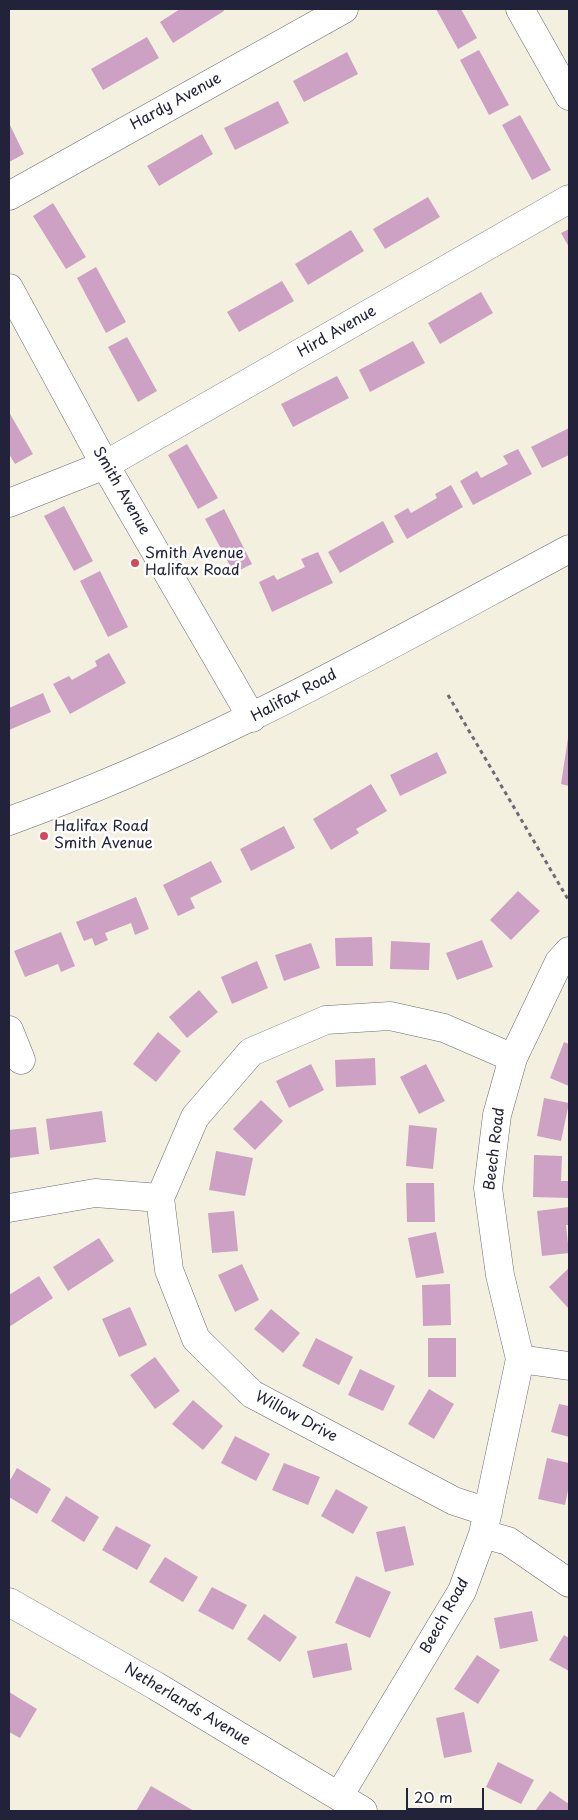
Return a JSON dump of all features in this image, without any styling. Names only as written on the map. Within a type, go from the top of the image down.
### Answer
[{"type":"main road","name":"Hardy Avenue","points":[[9,196],[344,9]]},
{"type":"main road","points":[[520,9],[569,96]]},
{"type":"main road","name":"Hird Avenue","points":[[9,503],[105,465],[569,199]]},
{"type":"main road","name":"Smith Avenue","points":[[9,288],[105,465],[252,718]]},
{"type":"main road","name":"Halifax Road","points":[[9,821],[52,806],[252,718],[569,549]]},
{"type":"main road","name":"Beech Road","points":[[338,1796],[462,1591],[485,1523],[520,1359],[500,1275],[488,1188],[497,1115],[512,1058],[559,962],[569,952]]},
{"type":"main road","points":[[9,1208],[95,1193],[160,1198],[195,1117],[251,1052],[326,1020],[390,1016],[444,1028],[512,1058]]},
{"type":"main road","points":[[9,1030],[21,1060]]},
{"type":"main road","name":"Willow Drive","points":[[160,1198],[169,1270],[196,1339],[252,1394],[454,1501],[569,1583]]},
{"type":"main road","points":[[520,1359],[569,1366]]},
{"type":"main road","name":"Netherlands Avenue","points":[[9,1602],[156,1686],[363,1811]]},
{"type":"path","points":[[448,695],[569,901]]},
{"type":"building","points":[[180,9],[223,9],[224,11],[173,43],[160,22]]},
{"type":"building","points":[[436,9],[461,9],[477,38],[458,49]]},
{"type":"building","points":[[147,37],[159,58],[103,90],[91,69]]},
{"type":"building","points":[[479,50],[509,105],[489,115],[460,60]]},
{"type":"building","points":[[347,52],[358,74],[304,102],[293,81]]},
{"type":"building","points":[[278,101],[289,123],[235,150],[224,128]]},
{"type":"building","points":[[520,115],[551,170],[532,180],[502,125]]},
{"type":"building","points":[[9,123],[24,154],[9,162]]},
{"type":"building","points":[[202,134],[213,154],[159,186],[147,166]]},
{"type":"building","points":[[428,197],[440,217],[385,249],[373,229]]},
{"type":"building","points":[[53,203],[86,257],[66,269],[33,216]]},
{"type":"building","points":[[569,229],[569,247],[561,233]]},
{"type":"building","points":[[351,230],[364,251],[308,285],[295,264]]},
{"type":"building","points":[[96,267],[126,322],[106,333],[77,278]]},
{"type":"building","points":[[282,281],[294,301],[239,332],[227,312]]},
{"type":"building","points":[[481,292],[493,313],[440,344],[428,323]]},
{"type":"building","points":[[127,337],[157,391],[138,402],[108,347]]},
{"type":"building","points":[[413,341],[425,363],[370,392],[359,370]]},
{"type":"building","points":[[337,376],[349,398],[293,427],[281,404]]},
{"type":"building","points":[[9,412],[33,454],[15,464],[9,454]]},
{"type":"building","points":[[569,428],[569,455],[542,468],[531,447]]},
{"type":"building","points":[[187,444],[218,498],[198,509],[168,455]]},
{"type":"building","points":[[518,449],[532,474],[473,505],[460,481],[477,471],[481,478],[508,464],[503,456]]},
{"type":"building","points":[[451,485],[463,507],[407,539],[394,516],[408,508],[411,513],[437,498],[435,494]]},
{"type":"building","points":[[64,506],[93,561],[74,571],[44,516]]},
{"type":"building","points":[[224,509],[252,564],[234,573],[205,519]]},
{"type":"building","points":[[383,521],[394,542],[340,573],[328,552]]},
{"type":"building","points":[[318,552],[333,583],[272,612],[259,582],[274,575],[277,580],[305,567],[301,559]]},
{"type":"building","points":[[100,571],[128,627],[108,637],[80,581]]},
{"type":"building","points":[[109,653],[126,683],[70,714],[53,684],[69,676],[72,680],[97,666],[95,661]]},
{"type":"building","points":[[43,693],[51,712],[9,730],[9,708]]},
{"type":"building","points":[[569,739],[569,786],[561,784]]},
{"type":"building","points":[[437,752],[447,773],[400,796],[390,775]]},
{"type":"building","points":[[371,784],[387,811],[356,829],[359,833],[331,850],[313,819]]},
{"type":"building","points":[[284,826],[295,848],[251,871],[240,849]]},
{"type":"building","points":[[211,861],[222,882],[190,898],[195,908],[178,916],[163,885]]},
{"type":"building","points":[[518,891],[540,911],[511,940],[490,920]]},
{"type":"building","points":[[136,897],[149,929],[135,935],[131,923],[105,933],[108,940],[95,946],[92,938],[84,941],[76,922]]},
{"type":"building","points":[[61,932],[75,966],[61,972],[58,964],[25,977],[14,951]]},
{"type":"building","points":[[372,937],[373,966],[336,966],[335,938]]},
{"type":"building","points":[[482,940],[493,967],[457,980],[446,953]]},
{"type":"building","points":[[391,941],[430,943],[429,970],[390,969]]},
{"type":"building","points":[[311,943],[320,968],[284,981],[275,955]]},
{"type":"building","points":[[257,961],[268,988],[232,1004],[221,977]]},
{"type":"building","points":[[199,990],[218,1012],[187,1038],[169,1017]]},
{"type":"building","points":[[158,1032],[181,1051],[156,1082],[133,1064]]},
{"type":"building","points":[[564,1042],[569,1044],[569,1086],[550,1078]]},
{"type":"building","points":[[375,1058],[376,1085],[336,1087],[335,1060]]},
{"type":"building","points":[[311,1064],[324,1090],[289,1108],[276,1081]]},
{"type":"building","points":[[426,1064],[445,1101],[419,1114],[400,1077]]},
{"type":"building","points":[[544,1098],[569,1103],[561,1141],[537,1136]]},
{"type":"building","points":[[261,1100],[283,1121],[255,1150],[233,1129]]},
{"type":"building","points":[[102,1111],[106,1142],[50,1150],[46,1119]]},
{"type":"building","points":[[409,1125],[437,1128],[433,1169],[406,1166]]},
{"type":"building","points":[[36,1127],[39,1154],[9,1158],[9,1130]]},
{"type":"building","points":[[216,1151],[253,1158],[245,1196],[209,1190]]},
{"type":"building","points":[[534,1155],[562,1156],[561,1181],[569,1181],[569,1198],[533,1197]]},
{"type":"building","points":[[406,1183],[434,1183],[435,1222],[407,1222]]},
{"type":"building","points":[[569,1207],[569,1225],[566,1225],[569,1253],[542,1256],[537,1211]]},
{"type":"building","points":[[234,1211],[238,1251],[212,1253],[208,1213]]},
{"type":"building","points":[[436,1232],[444,1273],[416,1278],[408,1238]]},
{"type":"building","points":[[99,1238],[114,1261],[68,1291],[53,1267]]},
{"type":"building","points":[[242,1264],[259,1300],[235,1312],[218,1275]]},
{"type":"building","points":[[569,1268],[569,1309],[549,1287]]},
{"type":"building","points":[[39,1276],[53,1298],[9,1327],[9,1295]]},
{"type":"building","points":[[450,1284],[451,1325],[423,1326],[422,1285]]},
{"type":"building","points":[[130,1307],[147,1345],[119,1357],[102,1319]]},
{"type":"building","points":[[271,1309],[300,1333],[283,1353],[254,1329]]},
{"type":"building","points":[[316,1338],[353,1357],[339,1385],[302,1366]]},
{"type":"building","points":[[428,1338],[456,1338],[456,1377],[428,1377]]},
{"type":"building","points":[[155,1357],[180,1391],[155,1409],[130,1375]]},
{"type":"building","points":[[360,1369],[395,1386],[383,1411],[348,1395]]},
{"type":"building","points":[[429,1389],[454,1404],[434,1439],[408,1424]]},
{"type":"building","points":[[193,1400],[223,1426],[203,1450],[172,1424]]},
{"type":"building","points":[[559,1404],[569,1406],[569,1437],[551,1432]]},
{"type":"building","points":[[235,1436],[270,1454],[256,1481],[221,1463]]},
{"type":"building","points":[[547,1458],[569,1463],[569,1485],[565,1505],[538,1499]]},
{"type":"building","points":[[284,1463],[320,1477],[308,1505],[272,1490]]},
{"type":"building","points":[[17,1468],[51,1489],[37,1514],[9,1497],[9,1482]]},
{"type":"building","points":[[336,1489],[368,1507],[353,1534],[321,1516]]},
{"type":"building","points":[[66,1496],[99,1517],[84,1542],[51,1521]]},
{"type":"building","points":[[116,1526],[151,1545],[137,1570],[102,1550]]},
{"type":"building","points":[[405,1526],[414,1565],[385,1572],[376,1532]]},
{"type":"building","points":[[165,1557],[198,1577],[183,1602],[149,1582]]},
{"type":"building","points":[[356,1576],[391,1592],[370,1638],[335,1623]]},
{"type":"building","points":[[212,1587],[247,1605],[233,1630],[198,1611]]},
{"type":"building","points":[[532,1611],[538,1641],[500,1649],[494,1618]]},
{"type":"building","points":[[264,1614],[297,1637],[280,1662],[247,1639]]},
{"type":"building","points":[[564,1635],[569,1638],[569,1671],[549,1660]]},
{"type":"building","points":[[347,1643],[352,1670],[313,1678],[307,1651]]},
{"type":"building","points":[[477,1655],[500,1670],[478,1704],[454,1689]]},
{"type":"building","points":[[9,1692],[37,1709],[20,1738],[9,1732]]},
{"type":"building","points":[[464,1712],[472,1752],[444,1758],[436,1718]]},
{"type":"building","points":[[498,1762],[534,1780],[521,1804],[486,1787]]},
{"type":"building","points":[[151,1786],[194,1811],[136,1811]]},
{"type":"building","points":[[550,1791],[569,1804],[569,1811],[535,1811]]},
{"type":"place","name":"Smith Avenue Halifax Road","points":[[135,563]]},
{"type":"place","name":"Halifax Road Smith Avenue","points":[[44,836]]}]
